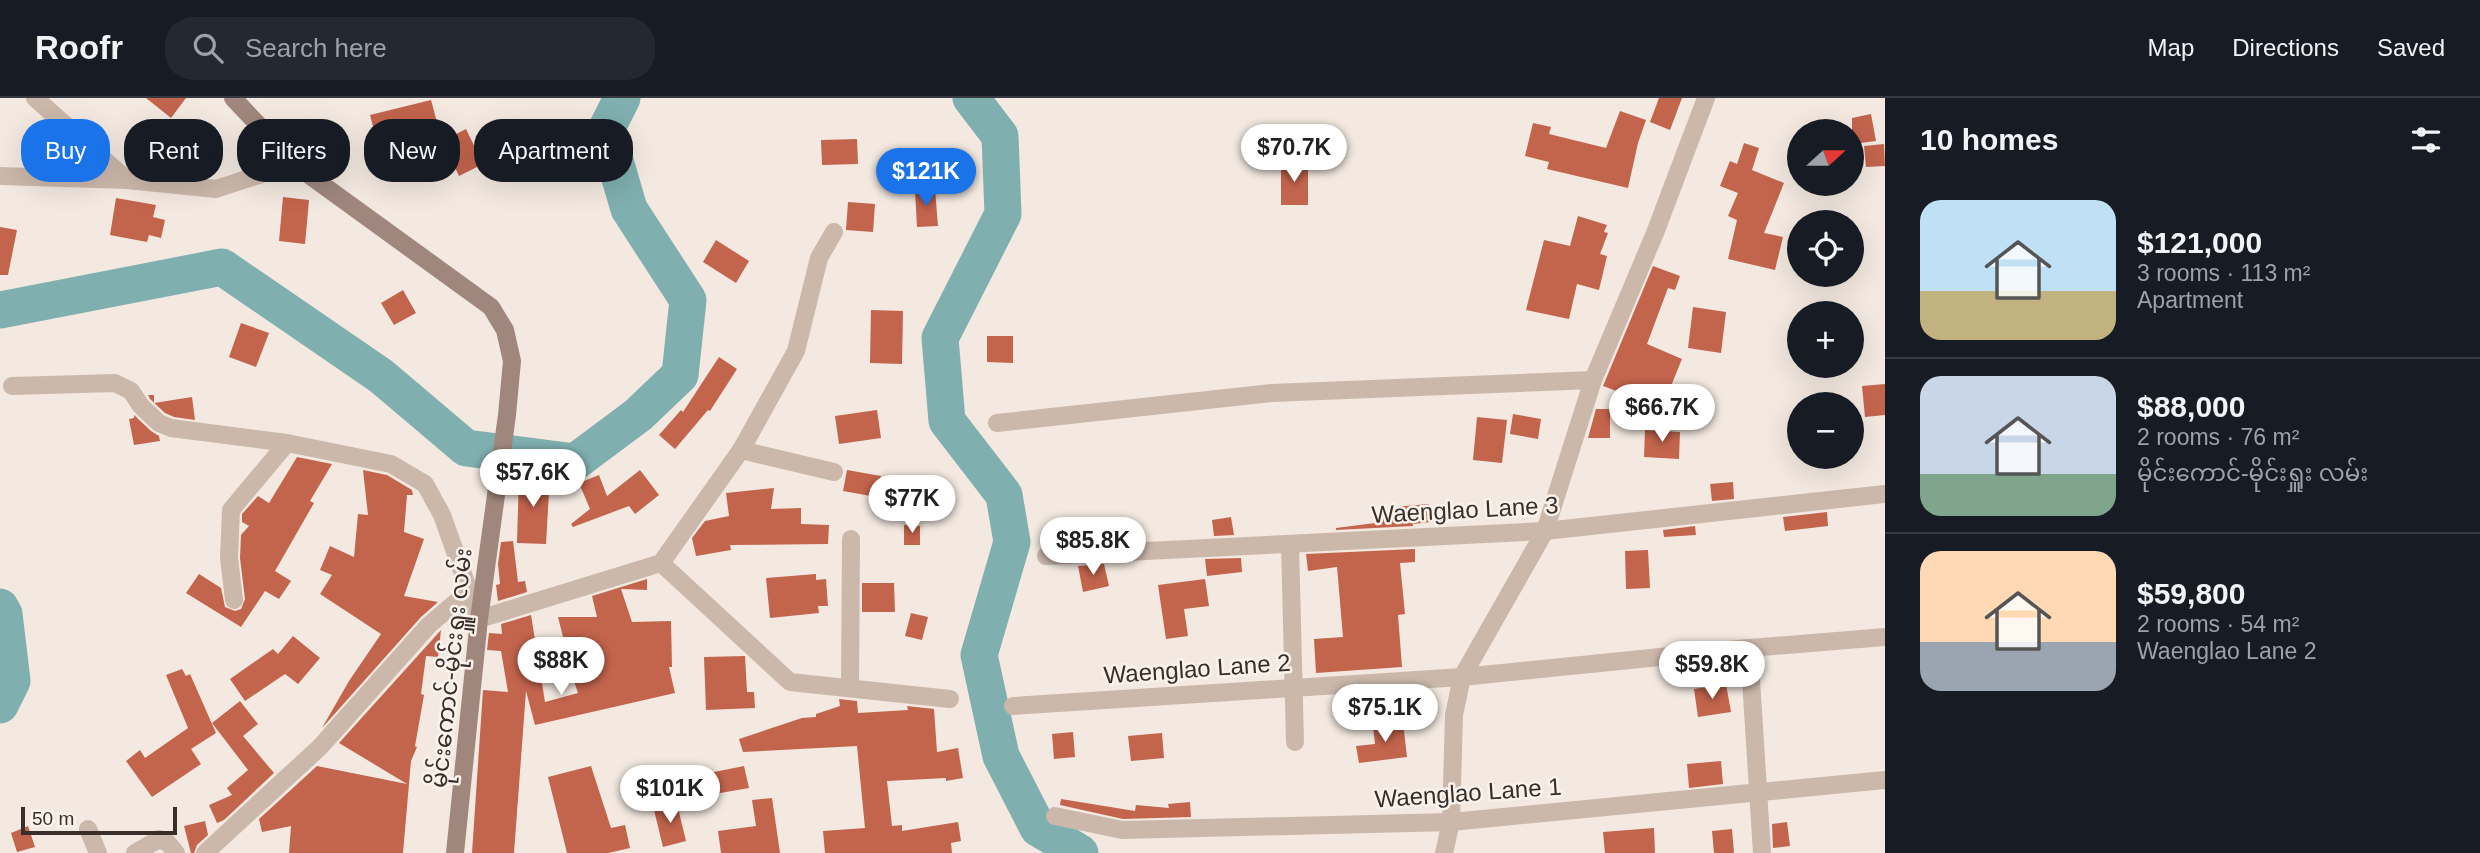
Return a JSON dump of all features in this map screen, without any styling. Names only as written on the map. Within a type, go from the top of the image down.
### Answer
[{"type":"main road","name":"မိုင်းကောင်-မိုင်းရှူး လမ်း","points":[[233,98],[253,119]]},
{"type":"main road","name":"မိုင်းကောင်-မိုင်းရှူး လမ်း","points":[[319,182],[491,307],[505,330],[512,361],[479,619],[455,853]]},
{"type":"street","points":[[35,98],[124,177]]},
{"type":"street","points":[[1444,853],[1451,822],[1454,715],[1462,677],[1545,531],[1593,380],[1655,233],[1706,98]]},
{"type":"street","points":[[0,176],[124,180]]},
{"type":"street","points":[[147,182],[216,189],[237,182]]},
{"type":"street","points":[[12,386],[115,383],[131,391],[141,406],[159,423],[171,428],[287,443],[391,464],[425,484],[442,515],[479,619],[661,563],[741,450],[796,351],[819,258],[834,232]]},
{"type":"street","points":[[997,423],[1272,393],[1593,380]]},
{"type":"street","points":[[234,600],[229,558],[231,510],[287,443]]},
{"type":"street","points":[[741,450],[834,472]]},
{"type":"street","name":"Waenglao Lane 3","points":[[1046,556],[1545,531],[1885,494]]},
{"type":"street","points":[[850,688],[851,538]]},
{"type":"street","points":[[1290,544],[1295,742]]},
{"type":"street","points":[[661,563],[790,682],[950,699]]},
{"type":"street","points":[[205,853],[320,747],[429,625],[469,591]]},
{"type":"street","name":"Waenglao Lane 2","points":[[1013,706],[1462,677],[1749,648],[1885,638]]},
{"type":"street","points":[[1749,648],[1762,853]]},
{"type":"street","name":"Waenglao Lane 1","points":[[1055,816],[1122,830],[1451,822],[1885,780]]},
{"type":"street","points":[[88,829],[98,853]]},
{"type":"street","points":[[135,853],[159,839],[176,853]]},
{"type":"building","points":[[146,98],[186,98],[171,118]]},
{"type":"building","points":[[1659,98],[1682,98],[1670,130],[1650,122]]},
{"type":"building","points":[[431,100],[436,119],[371,119],[370,115]]},
{"type":"building","points":[[1620,111],[1646,120],[1628,188],[1547,169],[1549,162],[1525,156],[1533,123],[1551,127],[1549,134],[1606,148]]},
{"type":"building","points":[[1871,114],[1876,141],[1864,142],[1864,119],[1852,118]]},
{"type":"building","points":[[466,129],[474,145],[474,168],[460,176],[460,132]]},
{"type":"building","points":[[857,139],[858,164],[822,165],[821,140]]},
{"type":"building","points":[[1744,143],[1759,148],[1752,170],[1784,183],[1764,233],[1783,237],[1775,270],[1728,259],[1737,220],[1728,216],[1738,193],[1720,186],[1730,161],[1737,164]]},
{"type":"building","points":[[1884,144],[1885,166],[1866,167],[1864,146]]},
{"type":"building","points":[[1281,162],[1308,162],[1308,205],[1281,205]]},
{"type":"building","points":[[913,164],[914,181],[885,183],[884,166]]},
{"type":"building","points":[[935,189],[938,226],[917,227],[915,191]]},
{"type":"building","points":[[283,197],[309,200],[305,244],[279,241]]},
{"type":"building","points":[[116,198],[156,205],[153,217],[165,220],[161,238],[149,235],[147,242],[110,235]]},
{"type":"building","points":[[848,202],[875,204],[873,232],[846,230]]},
{"type":"building","points":[[1578,216],[1607,225],[1604,232],[1608,233],[1600,254],[1607,256],[1599,290],[1577,284],[1569,319],[1526,310],[1544,240],[1570,246]]},
{"type":"building","points":[[0,227],[17,230],[8,275],[0,275]]},
{"type":"building","points":[[716,240],[749,261],[736,283],[703,262]]},
{"type":"building","points":[[1653,266],[1680,276],[1675,290],[1668,288],[1647,344],[1682,359],[1662,408],[1603,386]]},
{"type":"building","points":[[403,290],[416,313],[394,325],[381,303]]},
{"type":"building","points":[[1693,307],[1726,312],[1721,353],[1688,348]]},
{"type":"building","points":[[871,310],[903,311],[902,364],[870,363]]},
{"type":"building","points":[[241,323],[269,333],[256,367],[229,357]]},
{"type":"building","points":[[987,336],[1013,336],[1013,363],[987,362]]},
{"type":"building","points":[[719,357],[737,369],[710,411],[708,410],[675,449],[659,435],[681,410],[683,412]]},
{"type":"building","points":[[1885,384],[1885,415],[1865,417],[1862,386]]},
{"type":"building","points":[[192,397],[195,420],[174,417],[154,403]]},
{"type":"building","points":[[1596,409],[1610,409],[1610,438],[1588,438]]},
{"type":"building","points":[[877,410],[881,438],[839,444],[835,416]]},
{"type":"building","points":[[1513,414],[1541,419],[1538,439],[1510,434]]},
{"type":"building","points":[[134,415],[159,436],[160,441],[134,445],[129,419],[134,418]]},
{"type":"building","points":[[1477,417],[1507,420],[1502,463],[1473,460]]},
{"type":"building","points":[[1645,430],[1680,432],[1679,459],[1644,457]]},
{"type":"building","points":[[297,457],[332,464],[310,501],[314,503],[275,571],[291,581],[279,599],[265,591],[241,627],[186,593],[199,574],[221,588],[225,607],[235,611],[241,609],[245,599],[240,558],[241,535],[249,526],[242,522],[242,514],[258,496],[269,503]]},
{"type":"building","points":[[363,470],[387,475],[412,490],[413,495],[407,495],[404,532],[424,539],[404,596],[438,602],[421,617],[322,728],[349,681],[381,634],[320,594],[332,575],[320,570],[330,546],[354,557],[358,514],[368,515]]},
{"type":"building","points":[[640,470],[659,495],[635,514],[629,506],[573,527],[571,524],[590,509],[579,483],[599,475],[607,496]]},
{"type":"building","points":[[847,470],[881,476],[880,479],[907,482],[902,519],[880,516],[882,498],[843,491]]},
{"type":"building","points":[[519,474],[550,475],[546,544],[517,543]]},
{"type":"building","points":[[1733,482],[1734,499],[1712,501],[1710,484]]},
{"type":"building","points":[[774,488],[771,509],[801,508],[801,524],[829,525],[828,544],[730,545],[731,550],[696,556],[692,538],[705,521],[729,516],[726,493]]},
{"type":"building","points":[[1429,504],[1431,522],[1413,526],[1336,530],[1383,522],[1383,515],[1394,514],[1393,507]]},
{"type":"building","points":[[1827,512],[1828,526],[1785,531],[1783,517]]},
{"type":"building","points":[[1231,517],[1234,535],[1214,536],[1212,520]]},
{"type":"building","points":[[1072,524],[1073,543],[1056,544],[1055,525]]},
{"type":"building","points":[[904,525],[920,526],[920,545],[904,545]]},
{"type":"building","points":[[1695,526],[1696,535],[1664,537],[1663,530]]},
{"type":"building","points":[[513,541],[518,582],[525,581],[527,592],[498,601],[496,585],[500,584],[498,564],[501,542]]},
{"type":"building","points":[[1415,549],[1415,562],[1400,563],[1405,614],[1398,615],[1402,667],[1316,673],[1314,639],[1343,637],[1337,567],[1308,571],[1306,554]]},
{"type":"building","points":[[1648,550],[1650,588],[1626,589],[1625,551]]},
{"type":"building","points":[[1241,558],[1242,572],[1207,576],[1205,559]]},
{"type":"building","points":[[1104,564],[1109,586],[1083,592],[1078,566]]},
{"type":"building","points":[[816,574],[816,580],[826,579],[828,606],[818,606],[819,613],[770,618],[766,578]]},
{"type":"building","points":[[647,579],[647,590],[621,589],[632,622],[671,621],[672,667],[669,667],[675,693],[535,725],[526,691],[514,853],[472,853],[483,690],[508,692],[501,651],[487,650],[489,633],[502,634],[501,624],[531,615],[545,702],[578,693],[574,681],[585,678],[577,645],[565,645],[558,617],[597,617],[592,596]]},
{"type":"building","points":[[1205,579],[1209,606],[1184,609],[1188,636],[1166,639],[1158,585]]},
{"type":"building","points":[[862,583],[894,583],[895,612],[862,612]]},
{"type":"building","points":[[911,613],[928,617],[922,640],[905,636]]},
{"type":"building","points":[[441,630],[438,657],[426,656],[417,747],[411,761],[403,853],[289,853],[291,826],[262,832],[259,819],[317,766],[407,784],[339,743]]},
{"type":"building","points":[[293,636],[320,658],[298,684],[285,674],[245,701],[230,679],[273,649],[278,654]]},
{"type":"building","points":[[745,656],[747,692],[754,692],[755,708],[706,710],[704,657]]},
{"type":"building","points":[[182,669],[186,676],[190,674],[216,733],[191,749],[201,764],[152,797],[126,761],[140,750],[145,758],[188,728],[166,675]]},
{"type":"building","points":[[1726,684],[1731,712],[1698,717],[1694,689]]},
{"type":"building","points":[[839,699],[857,701],[858,713],[908,710],[907,706],[934,709],[937,752],[958,748],[963,778],[946,781],[946,778],[887,781],[892,826],[902,825],[902,831],[958,822],[961,841],[951,843],[952,853],[825,853],[823,831],[865,828],[857,746],[743,752],[739,739],[802,718],[816,717],[816,714],[840,706]]},
{"type":"building","points":[[240,701],[258,724],[243,736],[274,773],[224,820],[217,823],[209,805],[232,795],[227,788],[248,770],[212,723]]},
{"type":"building","points":[[1403,722],[1407,757],[1359,763],[1356,746],[1375,744],[1373,726]]},
{"type":"building","points":[[1073,732],[1075,757],[1054,759],[1052,734]]},
{"type":"building","points":[[1162,733],[1164,758],[1131,761],[1128,736]]},
{"type":"building","points":[[1721,761],[1723,784],[1689,788],[1687,764]]},
{"type":"building","points":[[591,766],[611,828],[625,825],[630,848],[608,853],[567,853],[548,777]]},
{"type":"building","points":[[744,766],[749,788],[709,795],[709,773]]},
{"type":"building","points":[[772,798],[780,853],[721,853],[718,831],[756,826],[752,800]]},
{"type":"building","points":[[1061,799],[1135,811],[1136,805],[1169,808],[1168,804],[1190,802],[1191,817],[1123,819],[1060,805]]},
{"type":"building","points":[[677,804],[686,841],[663,847],[654,810]]},
{"type":"building","points":[[205,821],[208,835],[197,845],[194,853],[191,853],[184,826]]},
{"type":"building","points":[[1787,822],[1790,846],[1773,848],[1772,824]]},
{"type":"building","points":[[28,826],[35,847],[17,852],[11,833]]},
{"type":"building","points":[[1654,828],[1655,853],[1605,853],[1603,832]]},
{"type":"building","points":[[1732,829],[1734,853],[1714,853],[1712,831]]},
{"type":"waterway","points":[[0,310],[222,267],[381,376],[466,448],[575,462],[638,415],[680,375],[688,300],[629,209],[606,130],[622,98]]},
{"type":"waterway","points":[[971,98],[1000,136],[1003,214],[940,338],[947,421],[1004,495],[1012,542],[979,655],[1001,756],[1038,828],[1080,853]]},
{"type":"waterway","points":[[0,607],[4,614],[12,681],[0,705]]}]
